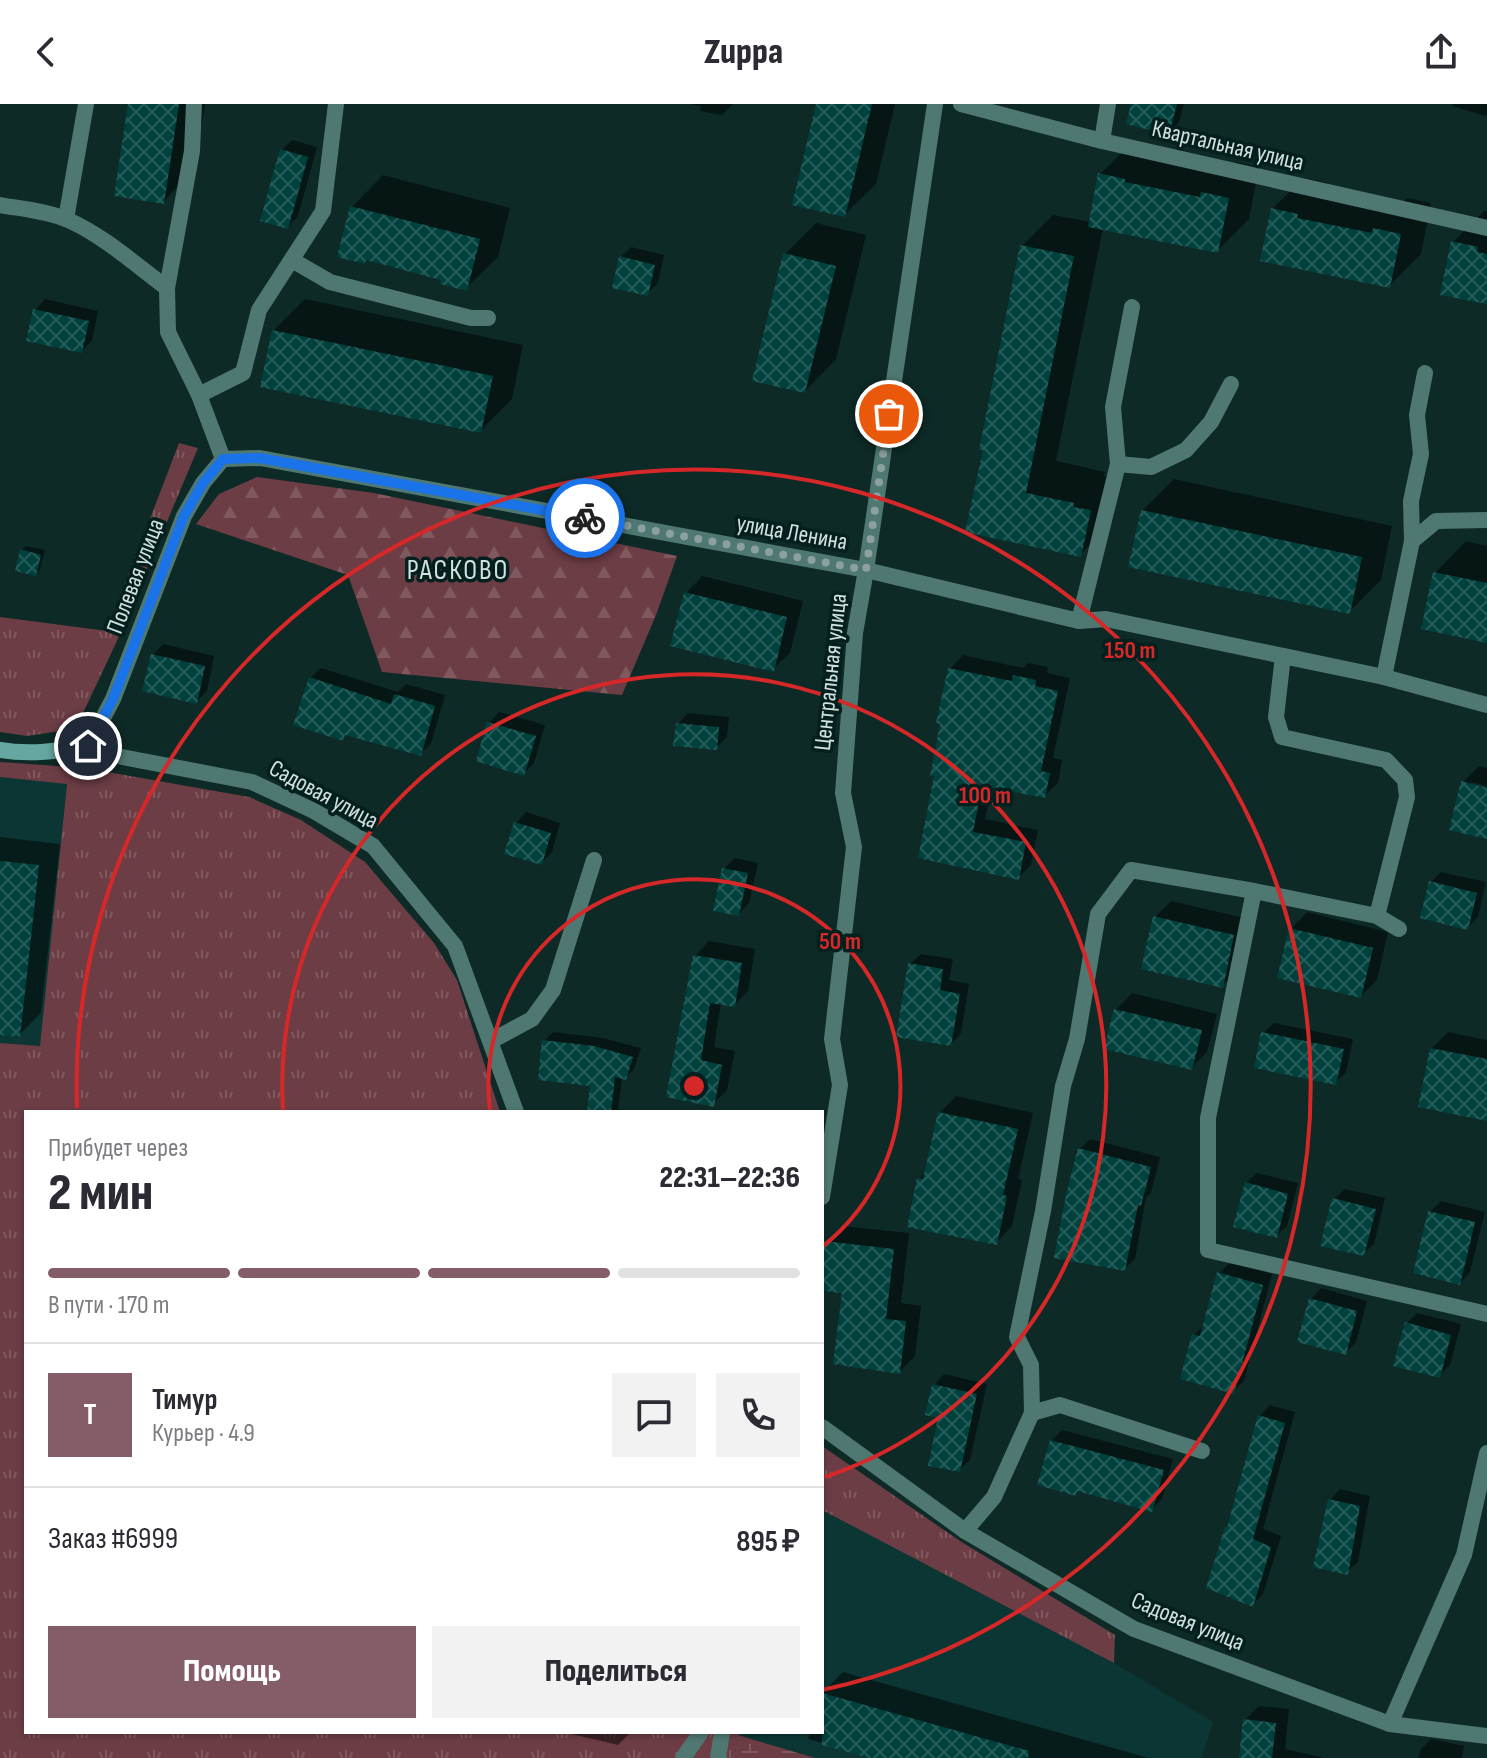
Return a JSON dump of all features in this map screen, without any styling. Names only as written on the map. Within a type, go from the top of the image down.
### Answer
[{"type":"street","points":[[66,219],[86,104]]},
{"type":"street","points":[[194,104],[192,151],[167,288],[168,332],[199,395],[223,459]]},
{"type":"street","points":[[199,395],[243,373],[259,310],[323,211],[336,104]]},
{"type":"street","name":"Центральная улица","points":[[824,1185],[840,1085],[832,1039],[854,847],[843,793],[855,633],[935,104]]},
{"type":"street","name":"Квартальная улица","points":[[961,104],[1102,141],[1487,228]]},
{"type":"street","points":[[1102,141],[1108,104]]},
{"type":"street","points":[[0,205],[66,219],[93,233],[167,288]]},
{"type":"street","points":[[292,260],[330,282],[471,318],[488,318]]},
{"type":"street","points":[[1079,621],[1118,464],[1113,407],[1132,307]]},
{"type":"street","points":[[1384,677],[1412,541],[1411,501],[1421,454],[1417,415],[1425,373]]},
{"type":"street","points":[[1118,464],[1151,467],[1186,450],[1211,422],[1231,384]]},
{"type":"street","name":"улица Ленина","points":[[223,459],[260,458],[866,570],[1079,621],[1106,619],[1384,677],[1487,705]]},
{"type":"street","name":"Полевая улица","points":[[88,746],[113,699],[184,516],[203,483],[223,459]]},
{"type":"street","points":[[1412,541],[1436,521],[1487,520]]},
{"type":"street","points":[[1283,656],[1276,717],[1282,737],[1386,760],[1405,780],[1407,797],[1377,916]]},
{"type":"street","name":"Садовая улица","points":[[0,750],[55,751],[88,746],[122,757],[252,782],[314,811],[373,846],[455,946],[515,1110]]},
{"type":"street","points":[[491,1041],[532,1019],[553,990],[594,860]]},
{"type":"street","points":[[965,1531],[994,1497],[1032,1413],[1031,1365],[1017,1337],[1043,1211],[1063,1086],[1077,1039],[1098,914],[1131,870],[1377,916],[1399,929]]},
{"type":"street","points":[[1254,891],[1208,1118],[1208,1250],[1487,1314]]},
{"type":"street","points":[[1032,1413],[1060,1405],[1202,1451]]},
{"type":"street","name":"Садовая улица","points":[[824,1428],[965,1531],[1134,1629],[1390,1724],[1487,1736]]},
{"type":"street","points":[[1390,1724],[1464,1555],[1487,1453]]},
{"type":"street","points":[[683,1758],[700,1734]]},
{"type":"street","points":[[718,1758],[722,1734]]},
{"type":"shaded area","points":[[0,777],[67,783],[40,1047],[0,1043]]},
{"type":"shaded area","points":[[824,1511],[1114,1663],[1213,1722],[1202,1758],[815,1758],[738,1735],[824,1734]]},
{"type":"green space","points":[[179,443],[198,448],[116,643],[83,713],[60,731],[27,736],[0,732],[0,617],[107,631]]},
{"type":"green space","points":[[257,477],[374,493],[677,556],[622,695],[382,672],[348,575],[196,524],[219,494]]},
{"type":"green space","points":[[0,762],[85,768],[249,797],[301,820],[365,862],[434,943],[457,980],[499,1110],[24,1110],[24,1734],[739,1734],[734,1758],[0,1758],[0,1043],[40,1046],[67,784],[0,777]]},
{"type":"green space","points":[[824,1447],[960,1541],[1115,1635],[1114,1663],[824,1511]]},
{"type":"green space","points":[[738,1735],[815,1758],[734,1758]]},
{"type":"building","points":[[128,104],[179,104],[164,204],[114,196]]},
{"type":"building","points":[[816,104],[872,104],[845,217],[792,205]]},
{"type":"building","points":[[1131,104],[1177,104],[1169,135],[1126,124]]},
{"type":"building","points":[[280,149],[308,157],[288,229],[260,221]]},
{"type":"building","points":[[1098,173],[1125,179],[1125,182],[1200,197],[1201,192],[1229,198],[1218,253],[1088,227]]},
{"type":"building","points":[[350,206],[480,239],[467,291],[440,284],[441,280],[366,260],[365,264],[337,257]]},
{"type":"building","points":[[1271,208],[1298,214],[1297,218],[1372,233],[1373,228],[1401,234],[1390,288],[1260,261]]},
{"type":"building","points":[[1451,241],[1478,247],[1477,252],[1487,254],[1487,304],[1440,295]]},
{"type":"building","points":[[1020,245],[1074,256],[1026,493],[1074,503],[1073,507],[1091,510],[1081,557],[965,532]]},
{"type":"building","points":[[783,253],[836,266],[805,393],[752,381]]},
{"type":"building","points":[[619,256],[655,265],[648,296],[612,288]]},
{"type":"building","points":[[33,309],[89,321],[82,353],[26,341]]},
{"type":"building","points":[[272,330],[493,376],[481,433],[260,387]]},
{"type":"building","points":[[1141,510],[1362,557],[1350,614],[1128,567]]},
{"type":"building","points":[[20,549],[41,555],[36,576],[15,571]]},
{"type":"building","points":[[1433,572],[1487,583],[1487,643],[1421,629]]},
{"type":"building","points":[[684,592],[787,617],[774,672],[670,646]]},
{"type":"building","points":[[151,654],[205,666],[197,704],[142,691]]},
{"type":"building","points":[[948,668],[1012,681],[1013,675],[1036,680],[1035,686],[1058,691],[1041,771],[1050,773],[1045,798],[982,786],[973,832],[1026,842],[1019,880],[918,858],[934,776],[930,776],[940,724],[936,723]]},
{"type":"building","points":[[309,677],[391,704],[394,694],[435,706],[421,756],[345,735],[343,741],[293,725]]},
{"type":"building","points":[[487,722],[536,736],[524,776],[476,761]]},
{"type":"building","points":[[676,723],[719,727],[717,750],[673,746]]},
{"type":"building","points":[[1461,781],[1487,788],[1487,839],[1449,830]]},
{"type":"building","points":[[514,822],[551,833],[542,865],[504,854]]},
{"type":"building","points":[[0,861],[39,865],[20,1037],[0,1035]]},
{"type":"building","points":[[722,868],[748,873],[739,916],[713,911]]},
{"type":"building","points":[[1429,881],[1477,893],[1468,930],[1420,918]]},
{"type":"building","points":[[1153,916],[1234,935],[1223,988],[1141,969]]},
{"type":"building","points":[[1289,928],[1373,948],[1361,998],[1277,978]]},
{"type":"building","points":[[693,955],[742,963],[735,1007],[710,1003],[701,1060],[722,1065],[714,1107],[666,1097]]},
{"type":"building","points":[[908,963],[943,969],[940,990],[960,994],[951,1046],[896,1037]]},
{"type":"building","points":[[1114,1009],[1202,1030],[1192,1070],[1104,1049]]},
{"type":"building","points":[[1261,1032],[1344,1049],[1336,1085],[1254,1068]]},
{"type":"building","points":[[542,1040],[594,1046],[633,1057],[626,1080],[615,1077],[611,1110],[587,1110],[590,1086],[538,1080]]},
{"type":"building","points":[[1430,1048],[1487,1059],[1487,1121],[1418,1107]]},
{"type":"building","points":[[938,1112],[1018,1129],[1003,1195],[1007,1196],[997,1245],[907,1227],[917,1178],[923,1179]]},
{"type":"building","points":[[1078,1148],[1151,1167],[1141,1206],[1138,1205],[1125,1271],[1054,1258]]},
{"type":"building","points":[[1245,1182],[1288,1194],[1277,1238],[1233,1227]]},
{"type":"building","points":[[1332,1198],[1376,1209],[1364,1256],[1320,1246]]},
{"type":"building","points":[[1428,1211],[1475,1222],[1460,1285],[1413,1273]]},
{"type":"building","points":[[824,1241],[894,1249],[886,1319],[906,1321],[900,1374],[833,1364],[842,1293],[824,1291]]},
{"type":"building","points":[[1217,1272],[1263,1285],[1234,1394],[1180,1379],[1192,1334],[1200,1336]]},
{"type":"building","points":[[1309,1298],[1357,1311],[1346,1355],[1297,1342]]},
{"type":"building","points":[[1405,1322],[1451,1335],[1440,1378],[1393,1366]]},
{"type":"building","points":[[932,1384],[977,1394],[960,1472],[928,1466],[938,1418],[925,1415]]},
{"type":"building","points":[[1258,1415],[1285,1423],[1253,1539],[1271,1547],[1253,1607],[1206,1588],[1227,1527]]},
{"type":"building","points":[[1050,1440],[1164,1470],[1152,1512],[1077,1491],[1076,1496],[1037,1485]]},
{"type":"building","points":[[1328,1499],[1360,1506],[1348,1575],[1313,1567]]},
{"type":"building","points":[[824,1694],[1029,1751],[1028,1758],[869,1758],[822,1745]]},
{"type":"building","points":[[1243,1719],[1276,1723],[1272,1758],[1239,1758]]},
{"type":"way so far","points":[[585,518],[866,570],[889,414]]},
{"type":"district","name":"РАСКОВО","points":[[458,569]]},
{"type":"route","points":[[88,746],[113,699],[184,516],[203,483],[223,459],[260,458],[585,518]]}]
